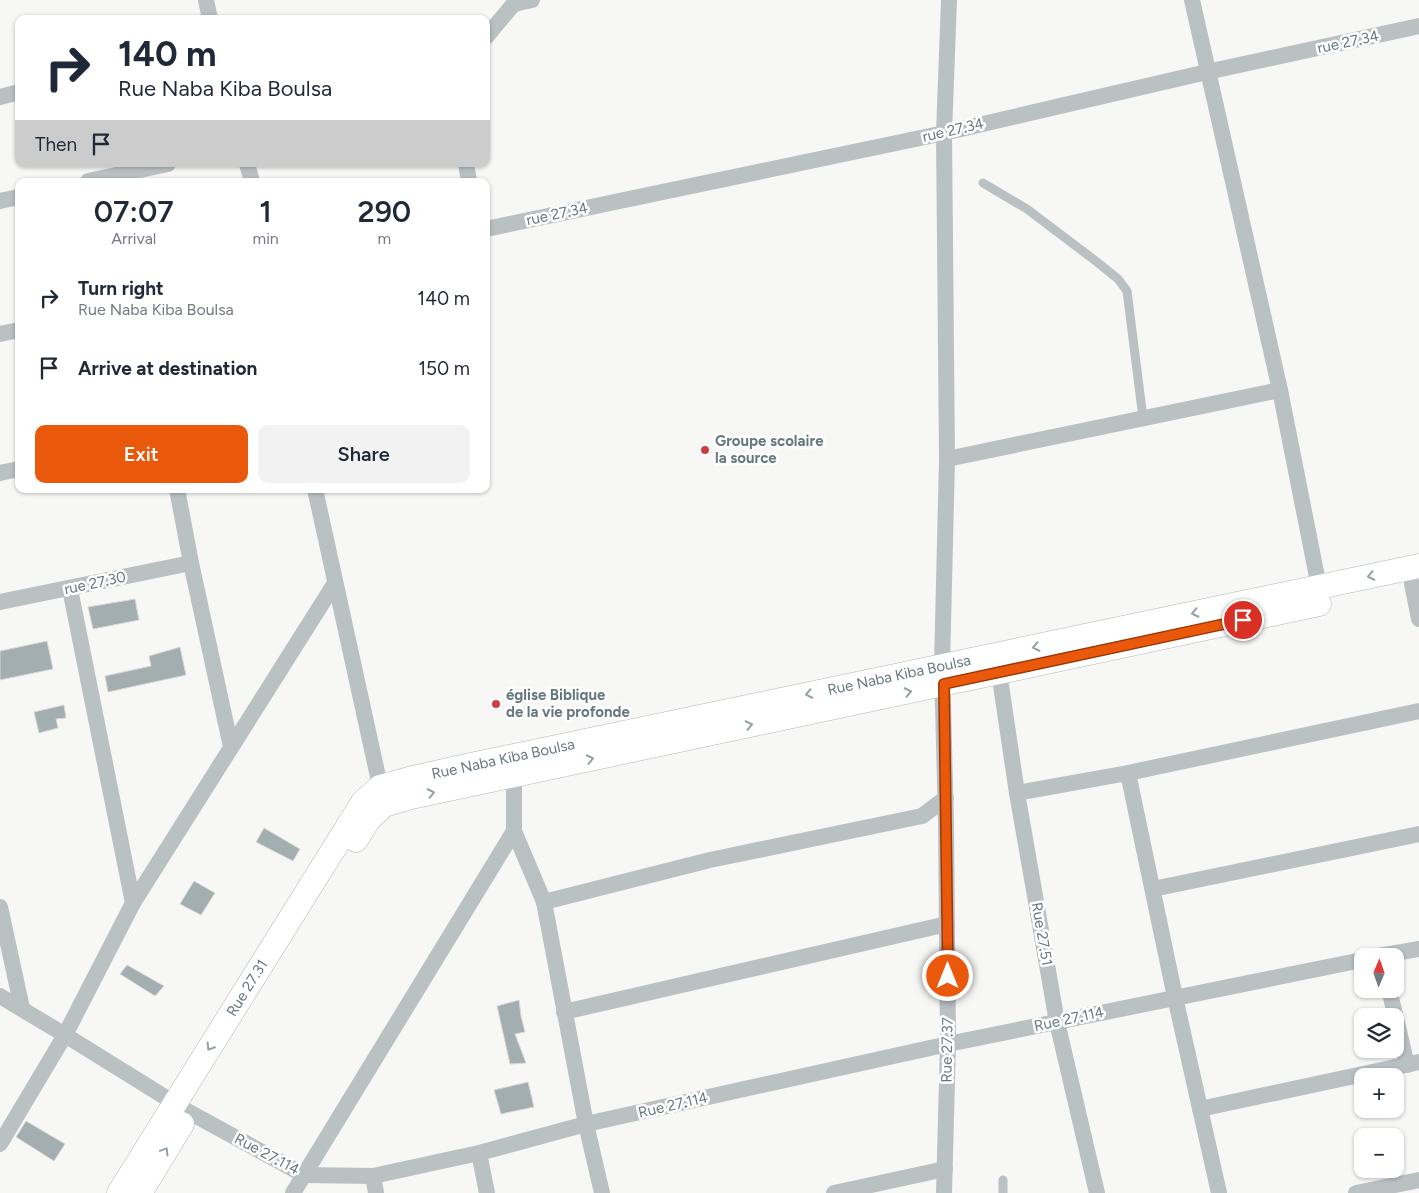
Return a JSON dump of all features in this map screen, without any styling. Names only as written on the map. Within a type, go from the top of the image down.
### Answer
[{"type":"street","points":[[206,0],[209,15]]},
{"type":"street","points":[[490,32],[516,2],[532,0]]},
{"type":"street","name":"Rue 27.37","points":[[944,1193],[948,1044],[943,675],[947,459],[944,133],[950,0]]},
{"type":"street","points":[[1192,0],[1280,390],[1319,587]]},
{"type":"street","name":"rue 27.34","points":[[490,228],[944,133],[1207,72],[1419,26]]},
{"type":"street","points":[[0,96],[15,93]]},
{"type":"street","points":[[102,178],[154,167]]},
{"type":"street","points":[[0,201],[15,197]]},
{"type":"street","points":[[0,334],[15,331]]},
{"type":"street","points":[[947,459],[1280,390]]},
{"type":"street","points":[[0,473],[15,470]]},
{"type":"street","points":[[178,493],[231,747]]},
{"type":"street","points":[[316,493],[382,796]]},
{"type":"street","name":"rue 27.30","points":[[0,602],[191,563]]},
{"type":"street","points":[[1417,578],[1419,619]]},
{"type":"street","name":"Rue Naba Kiba Boulsa","points":[[382,796],[514,775],[1319,587],[1417,578]]},
{"type":"street","name":"Rue Naba Kiba Boulsa","points":[[382,796],[409,778],[943,675],[999,672],[1417,578]]},
{"type":"street","points":[[0,1144],[65,1034],[133,903],[335,583]]},
{"type":"street","points":[[70,588],[133,903]]},
{"type":"street","name":"Rue 27.51","points":[[999,672],[1017,793],[1057,1022],[1097,1193]]},
{"type":"street","points":[[1017,793],[1128,773],[1419,711]]},
{"type":"street","points":[[1128,773],[1175,997],[1220,1193]]},
{"type":"street","points":[[514,775],[514,831],[544,902],[586,1124],[602,1193]]},
{"type":"street","name":"Rue 27.31","points":[[140,1193],[182,1108],[363,802],[382,796]]},
{"type":"street","points":[[544,902],[710,860],[922,816],[946,798]]},
{"type":"street","points":[[922,816],[946,823]]},
{"type":"street","points":[[293,1193],[514,831]]},
{"type":"street","points":[[1153,889],[1419,834]]},
{"type":"street","points":[[0,908],[22,1008]]},
{"type":"street","points":[[564,1012],[947,924]]},
{"type":"street","points":[[1404,952],[1419,949]]},
{"type":"street","name":"Rue 27.114","points":[[0,996],[65,1034],[182,1108],[304,1175],[373,1176],[479,1153],[586,1124],[948,1044],[1354,962]]},
{"type":"street","points":[[1200,1109],[1413,1064],[1392,998]]},
{"type":"street","name":"Rue 27.31","points":[[119,1193],[182,1108]]},
{"type":"street","points":[[479,1153],[487,1193]]},
{"type":"street","points":[[834,1193],[944,1169]]},
{"type":"street","points":[[373,1176],[376,1193]]},
{"type":"street","points":[[1356,1193],[1419,1180]]},
{"type":"lane","points":[[983,183],[1027,209],[1118,279],[1127,291],[1143,418]]},
{"type":"lane","points":[[1003,1180],[1003,1193]]},
{"type":"building","points":[[135,599],[139,620],[93,629],[88,607]]},
{"type":"building","points":[[47,641],[53,669],[0,680],[0,651]]},
{"type":"building","points":[[180,647],[186,675],[108,692],[105,676],[151,666],[149,656]]},
{"type":"building","points":[[64,705],[66,718],[56,719],[58,728],[39,733],[34,712]]},
{"type":"building","points":[[264,828],[300,849],[293,861],[256,842]]},
{"type":"building","points":[[194,881],[215,893],[201,915],[180,904]]},
{"type":"building","points":[[127,965],[164,986],[155,996],[120,974]]},
{"type":"building","points":[[519,1000],[525,1032],[515,1034],[526,1063],[510,1064],[497,1006]]},
{"type":"building","points":[[528,1082],[534,1107],[501,1114],[494,1090]]},
{"type":"building","points":[[26,1121],[65,1144],[54,1161],[16,1137]]},
{"type":"place","name":"Groupe scolaire la source","points":[[705,450]]},
{"type":"place","name":"église Biblique de la vie profonde","points":[[496,704]]},
{"type":"route","points":[[948,976],[944,684],[1243,620]]}]
